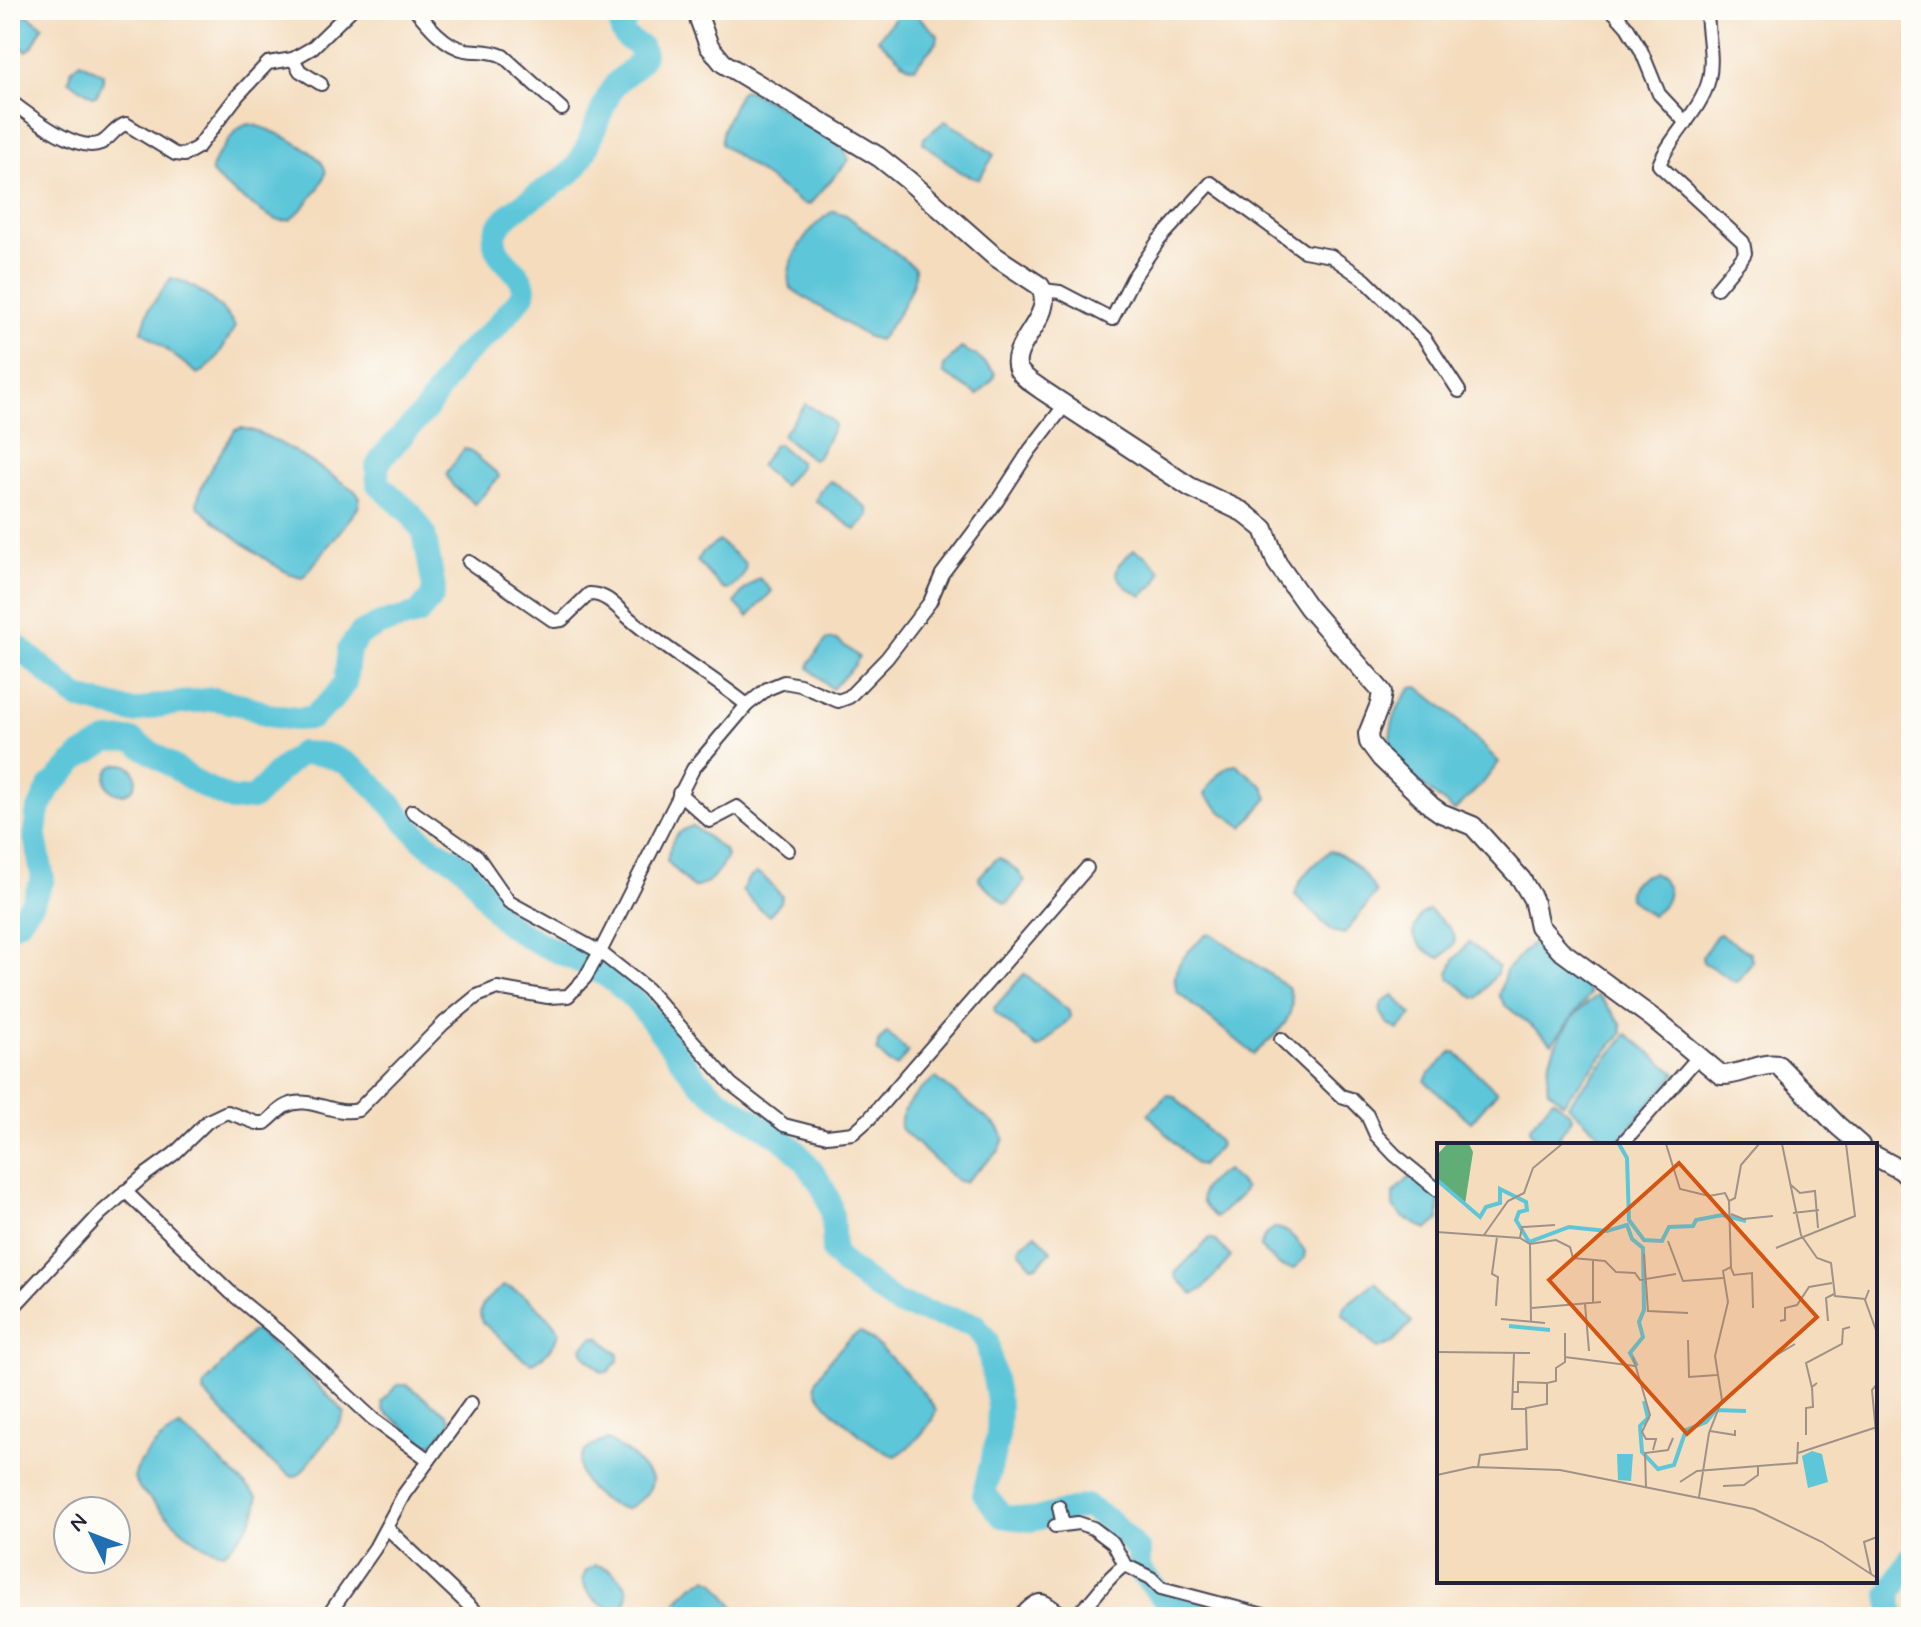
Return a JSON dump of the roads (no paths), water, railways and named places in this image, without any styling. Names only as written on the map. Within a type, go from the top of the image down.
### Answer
[{"type":"street","points":[[10,101],[57,133],[86,146],[103,143],[119,126],[126,124],[175,154],[184,155],[198,147],[238,95],[268,63],[293,59],[312,48],[351,10]]},
{"type":"street","points":[[416,10],[452,45],[503,56],[562,109]]},
{"type":"street","points":[[696,10],[709,46],[723,63],[879,157],[993,255],[1043,290],[1060,292],[1112,319],[1133,278],[1159,240],[1211,183],[1304,251],[1331,256],[1365,280],[1425,339],[1459,391]]},
{"type":"street","points":[[1612,10],[1641,50],[1659,94],[1686,123]]},
{"type":"street","points":[[1707,10],[1709,81],[1700,101],[1662,157],[1661,168],[1733,231],[1745,247],[1742,258],[1717,288]]},
{"type":"street","points":[[293,59],[300,71],[321,84]]},
{"type":"street","points":[[1043,290],[1039,319],[1016,361],[1020,372],[1198,492],[1243,512],[1264,529],[1277,563],[1308,607],[1382,692],[1368,734],[1373,749],[1431,806],[1464,821],[1479,832],[1529,890],[1539,926],[1560,950],[1716,1072],[1727,1075],[1768,1064],[1778,1065],[1858,1143]]},
{"type":"street","points":[[10,1311],[125,1191],[174,1154],[216,1116],[227,1112],[265,1123],[287,1105],[301,1102],[338,1111],[358,1110],[444,1023],[477,996],[497,988],[560,998],[568,996],[585,978],[693,769],[747,705],[767,689],[784,682],[800,685],[838,701],[849,697],[887,658],[930,602],[942,574],[1065,405]]},
{"type":"street","points":[[469,562],[554,621],[562,620],[589,594],[604,597],[672,654],[709,676],[747,705]]},
{"type":"street","points":[[679,793],[710,821],[737,807],[788,850]]},
{"type":"street","points":[[412,811],[477,856],[509,902],[647,989],[731,1084],[754,1104],[784,1125],[827,1136],[853,1133],[1087,868]]},
{"type":"street","points":[[1281,1039],[1341,1096],[1351,1099],[1367,1115],[1376,1135],[1395,1155],[1437,1189]]},
{"type":"street","points":[[1623,1143],[1699,1056]]},
{"type":"street","points":[[1877,1157],[1901,1170],[1911,1180]]},
{"type":"street","points":[[125,1191],[230,1292],[263,1318],[373,1419],[429,1460]]},
{"type":"street","points":[[327,1617],[387,1528],[404,1494],[471,1403]]},
{"type":"street","points":[[1060,1520],[1093,1528],[1113,1543],[1125,1565],[1151,1578],[1161,1588],[1234,1612],[1271,1617]]},
{"type":"street","points":[[387,1528],[481,1617]]},
{"type":"street","points":[[1019,1617],[1040,1600],[1051,1603],[1070,1617],[1082,1609],[1113,1573],[1125,1565]]},
{"type":"water","points":[[11,10],[20,10],[43,26],[27,51],[10,42]]},
{"type":"water","points":[[902,10],[911,10],[938,35],[937,42],[914,68],[907,66],[878,39]]},
{"type":"water","points":[[80,62],[103,74],[103,83],[96,96],[69,81],[71,70]]},
{"type":"water","points":[[744,90],[807,123],[846,152],[849,160],[809,205],[801,203],[721,144],[723,129],[740,92]]},
{"type":"water","points":[[945,121],[994,155],[979,179],[962,173],[923,143],[924,138]]},
{"type":"water","points":[[249,124],[303,147],[325,169],[318,189],[290,220],[277,220],[263,212],[231,190],[212,172],[214,161],[231,137]]},
{"type":"water","points":[[833,211],[846,215],[915,268],[908,295],[879,340],[866,336],[790,288],[790,266],[800,244]]},
{"type":"water","points":[[171,278],[205,295],[228,315],[235,327],[215,360],[198,374],[142,331],[149,309]]},
{"type":"water","points":[[961,348],[977,356],[995,373],[978,395],[943,373],[944,366]]},
{"type":"water","points":[[806,404],[835,425],[818,457],[813,460],[782,435]]},
{"type":"water","points":[[241,428],[282,444],[354,490],[360,497],[358,508],[303,578],[265,559],[197,505],[202,485],[212,466],[235,430]]},
{"type":"water","points":[[778,444],[800,466],[783,486],[760,466],[774,445]]},
{"type":"water","points":[[464,449],[499,477],[475,504],[453,486],[446,474]]},
{"type":"water","points":[[830,481],[868,509],[869,515],[856,530],[816,501],[819,492]]},
{"type":"water","points":[[719,541],[745,563],[743,575],[728,590],[723,589],[697,561],[703,552]]},
{"type":"water","points":[[1134,550],[1146,556],[1161,571],[1157,582],[1142,596],[1126,587],[1116,574],[1119,564]]},
{"type":"water","points":[[759,578],[772,591],[748,617],[735,603],[742,592]]},
{"type":"water","points":[[827,639],[837,640],[859,657],[832,689],[809,668]]},
{"type":"water","points":[[1418,687],[1449,712],[1499,762],[1454,811],[1410,775],[1390,749],[1392,724],[1398,708],[1412,688]]},
{"type":"water","points":[[121,764],[132,768],[136,779],[132,790],[121,794],[110,790],[106,779],[110,768]]},
{"type":"water","points":[[1236,764],[1264,787],[1268,798],[1243,827],[1205,795],[1218,775]]},
{"type":"water","points":[[693,826],[724,850],[727,856],[717,872],[698,887],[692,887],[667,861],[674,839],[681,831]]},
{"type":"water","points":[[1330,851],[1357,867],[1376,893],[1344,934],[1332,931],[1295,895],[1304,876]]},
{"type":"water","points":[[1000,858],[1018,871],[1025,881],[1008,903],[1004,903],[979,877]]},
{"type":"water","points":[[756,873],[762,875],[782,896],[781,902],[769,915],[742,891],[748,879]]},
{"type":"water","points":[[1654,873],[1665,884],[1668,895],[1663,905],[1651,916],[1629,898],[1629,893],[1636,881]]},
{"type":"water","points":[[1429,910],[1450,928],[1455,939],[1441,958],[1424,948],[1413,933],[1420,915]]},
{"type":"water","points":[[1212,934],[1288,987],[1291,997],[1289,1016],[1277,1033],[1254,1054],[1178,993],[1175,984],[1177,968],[1193,947],[1206,935]]},
{"type":"water","points":[[1720,934],[1750,953],[1752,961],[1739,981],[1735,982],[1703,962],[1702,957]]},
{"type":"water","points":[[1536,939],[1585,982],[1590,994],[1552,1043],[1505,1005],[1499,995],[1506,970]]},
{"type":"water","points":[[1469,942],[1498,967],[1497,973],[1478,998],[1450,978],[1448,973]]},
{"type":"water","points":[[1024,974],[1069,1011],[1070,1018],[1037,1048],[994,1008]]},
{"type":"water","points":[[1393,995],[1412,1015],[1398,1030],[1388,1024],[1380,1011],[1382,1003]]},
{"type":"water","points":[[1598,995],[1621,1023],[1622,1033],[1563,1103],[1548,1089],[1554,1048],[1578,1013]]},
{"type":"water","points":[[887,1032],[908,1052],[897,1066],[890,1064],[877,1051],[878,1042]]},
{"type":"water","points":[[1627,1034],[1676,1074],[1620,1139],[1609,1143],[1568,1105]]},
{"type":"water","points":[[1452,1052],[1497,1092],[1471,1122],[1425,1081]]},
{"type":"water","points":[[936,1078],[999,1128],[1004,1138],[999,1151],[965,1182],[957,1181],[900,1128],[903,1114],[912,1100]]},
{"type":"water","points":[[1167,1095],[1174,1096],[1219,1142],[1220,1146],[1201,1166],[1195,1164],[1148,1114]]},
{"type":"water","points":[[1553,1099],[1571,1114],[1572,1119],[1551,1143],[1543,1143],[1531,1133],[1530,1127]]},
{"type":"water","points":[[1226,1170],[1245,1188],[1216,1218],[1204,1204],[1203,1191],[1211,1180]]},
{"type":"water","points":[[1411,1176],[1437,1196],[1437,1222],[1427,1230],[1404,1218],[1393,1207],[1393,1194]]},
{"type":"water","points":[[1274,1228],[1288,1232],[1305,1251],[1304,1258],[1294,1269],[1280,1266],[1260,1247],[1265,1235]]},
{"type":"water","points":[[1036,1234],[1051,1251],[1037,1266],[1032,1266],[1019,1251]]},
{"type":"water","points":[[1210,1238],[1231,1257],[1203,1289],[1193,1294],[1175,1273]]},
{"type":"water","points":[[1375,1282],[1412,1322],[1392,1343],[1378,1349],[1342,1313],[1346,1305]]},
{"type":"water","points":[[504,1286],[535,1304],[560,1332],[545,1355],[531,1363],[482,1322],[482,1306]]},
{"type":"water","points":[[256,1331],[302,1369],[345,1413],[300,1474],[293,1477],[268,1460],[204,1393],[205,1384],[251,1332]]},
{"type":"water","points":[[860,1332],[901,1368],[936,1411],[920,1436],[896,1456],[852,1428],[816,1389],[820,1375],[832,1358]]},
{"type":"water","points":[[593,1337],[599,1337],[618,1354],[618,1361],[608,1372],[602,1372],[585,1356],[582,1348]]},
{"type":"water","points":[[397,1385],[407,1385],[450,1419],[449,1426],[433,1444],[425,1444],[383,1410],[382,1402]]},
{"type":"water","points":[[180,1427],[257,1496],[252,1519],[224,1552],[202,1544],[179,1527],[140,1489],[134,1478],[140,1463],[152,1448]]},
{"type":"water","points":[[608,1440],[631,1455],[652,1478],[647,1492],[626,1509],[600,1498],[582,1478],[579,1466],[582,1456],[591,1447]]},
{"type":"water","points":[[595,1565],[617,1575],[627,1588],[628,1596],[618,1610],[601,1604],[584,1586],[582,1580],[586,1571]]},
{"type":"water","points":[[708,1578],[715,1582],[742,1617],[672,1617],[676,1604],[685,1593]]},
{"type":"waterway","points":[[10,640],[78,698],[134,712],[214,699],[244,705],[268,715],[312,718],[345,683],[349,649],[360,634],[380,624],[418,614],[432,597],[434,588],[424,533],[411,514],[378,484],[377,467],[383,456],[426,410],[459,360],[495,328],[524,294],[520,278],[495,245],[498,227],[577,165],[615,85],[644,54],[642,48],[622,32],[624,23],[634,10]]},
{"type":"waterway","points":[[10,926],[20,920],[43,879],[35,837],[37,814],[49,788],[79,757],[107,741],[132,740],[201,785],[232,800],[254,798],[301,753],[323,754],[342,761],[368,780],[429,845],[461,865],[506,922],[530,938],[608,977],[622,988],[646,1013],[700,1082],[778,1137],[802,1158],[825,1191],[833,1224],[833,1252],[846,1266],[897,1304],[975,1325],[987,1341],[999,1406],[998,1436],[984,1493],[1002,1516],[1032,1520],[1086,1506],[1111,1522],[1139,1551],[1139,1570],[1161,1595],[1230,1617]]},
{"type":"waterway","points":[[1893,1617],[1889,1595],[1911,1558]]}]
